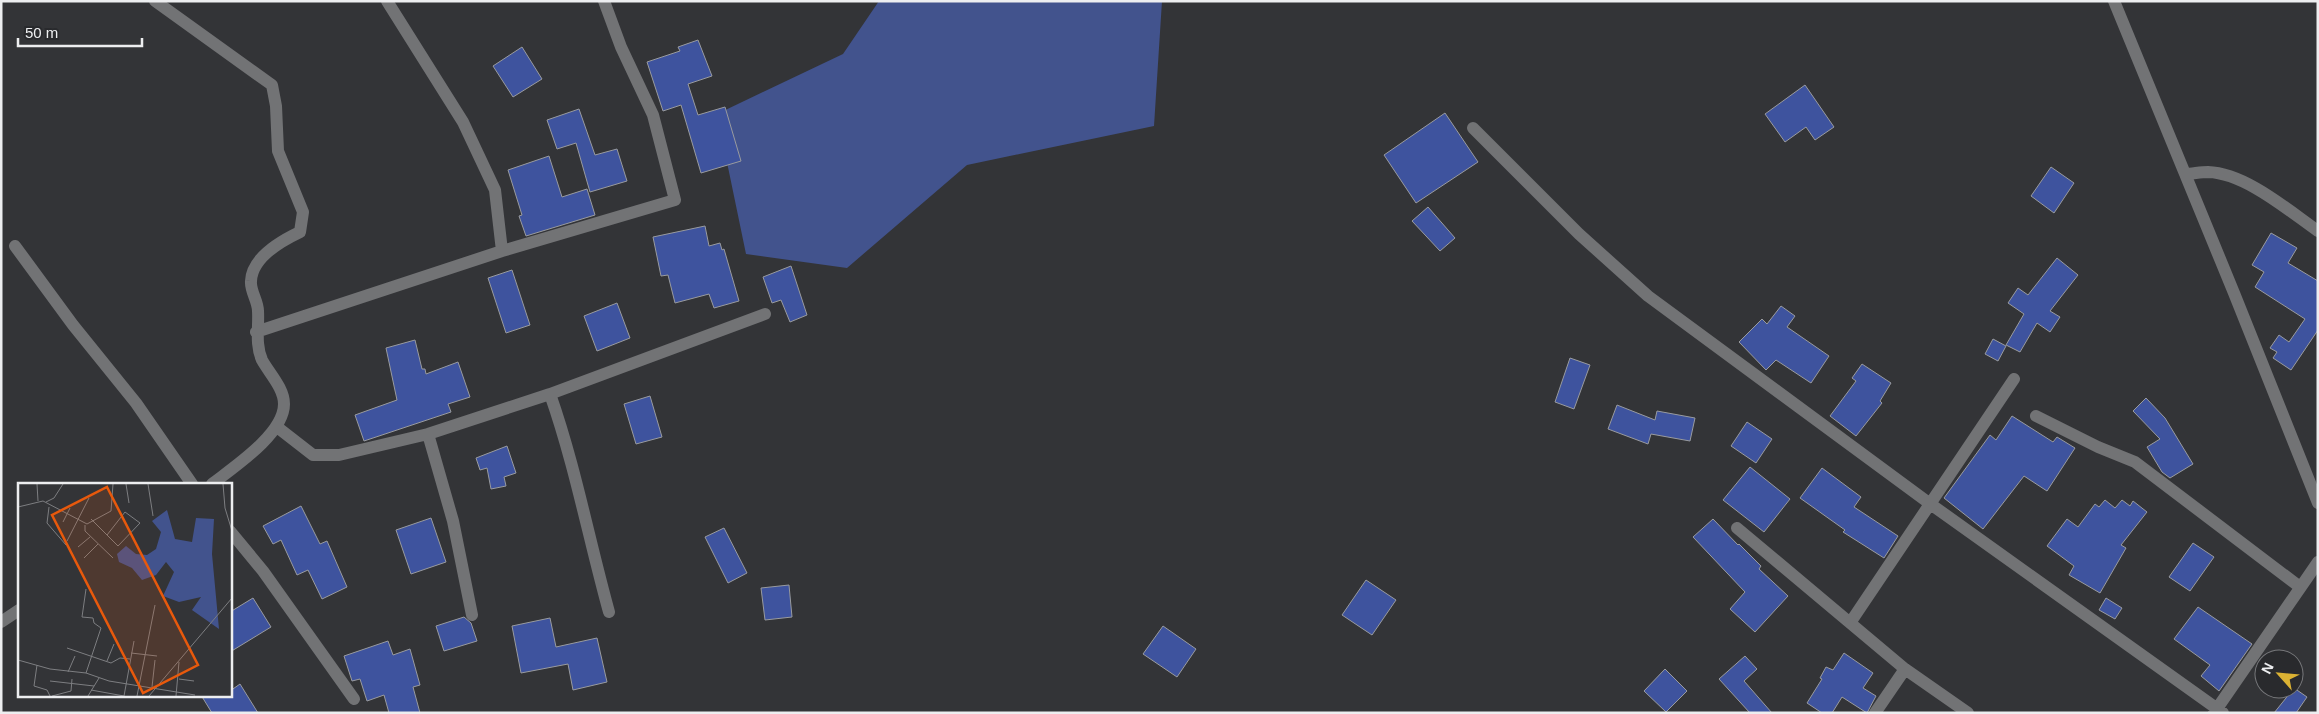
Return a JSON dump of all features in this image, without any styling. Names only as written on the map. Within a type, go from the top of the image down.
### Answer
[{"type":"street","points":[[155,1],[272,85],[276,106],[278,151],[303,212],[300,232],[275,244],[256,266],[250,281],[258,309],[256,332],[261,358],[278,386],[284,404],[277,427],[257,449],[213,483]]},
{"type":"street","points":[[388,1],[463,122],[495,190],[502,251]]},
{"type":"street","points":[[256,332],[502,251],[675,200],[654,115],[621,47],[604,1]]},
{"type":"street","points":[[2114,1],[2318,503]]},
{"type":"street","points":[[1473,128],[1579,234],[1648,296],[1929,503],[2218,711],[2318,562]]},
{"type":"street","points":[[2185,174],[2218,173],[2253,186],[2318,230]]},
{"type":"street","points":[[15,246],[73,325],[136,403],[191,483]]},
{"type":"street","points":[[277,427],[313,454],[339,455],[428,434],[550,394],[765,314]]},
{"type":"street","points":[[1850,622],[2014,379]]},
{"type":"street","points":[[550,394],[567,442],[590,546],[609,612]]},
{"type":"street","points":[[2036,416],[2098,447],[2135,462],[2300,587]]},
{"type":"street","points":[[428,434],[453,521],[472,615]]},
{"type":"street","points":[[1737,528],[1905,669],[1968,713]]},
{"type":"street","points":[[231,532],[263,570],[354,699]]},
{"type":"street","points":[[1,622],[18,611]]},
{"type":"street","points":[[1875,713],[1905,669]]},
{"type":"shaded area","points":[[879,1],[1162,1],[1154,126],[967,165],[847,268],[746,254],[717,114],[843,54]]},
{"type":"building","points":[[698,40],[712,76],[688,84],[698,115],[725,107],[741,161],[701,173],[681,105],[663,111],[647,62],[680,51],[678,47]]},
{"type":"building","points":[[522,47],[542,79],[513,97],[493,66]]},
{"type":"building","points":[[1805,85],[1834,127],[1815,140],[1806,127],[1785,142],[1765,114]]},
{"type":"building","points":[[579,109],[595,155],[617,149],[627,181],[590,192],[576,143],[557,149],[547,120]]},
{"type":"building","points":[[1445,113],[1478,162],[1416,203],[1384,155]]},
{"type":"building","points":[[549,156],[562,197],[587,189],[595,215],[526,236],[519,216],[522,215],[508,170]]},
{"type":"building","points":[[2051,167],[2074,183],[2054,213],[2031,196]]},
{"type":"building","points":[[1428,207],[1455,238],[1440,251],[1412,221]]},
{"type":"building","points":[[705,226],[709,246],[720,243],[722,250],[724,249],[739,301],[714,308],[709,294],[675,303],[668,275],[661,276],[653,237]]},
{"type":"building","points":[[2271,233],[2297,248],[2288,263],[2318,281],[2318,330],[2291,370],[2273,358],[2277,352],[2270,348],[2279,335],[2289,342],[2305,319],[2255,287],[2264,272],[2252,265]]},
{"type":"building","points":[[2057,258],[2078,275],[2050,311],[2060,317],[2050,332],[2037,323],[2020,352],[2006,345],[2024,314],[2008,303],[2018,288],[2028,295]]},
{"type":"building","points":[[791,266],[807,315],[790,322],[781,300],[772,303],[763,277]]},
{"type":"building","points":[[512,270],[530,325],[506,333],[488,278]]},
{"type":"building","points":[[617,303],[630,338],[597,351],[584,316]]},
{"type":"building","points":[[1781,306],[1795,316],[1787,327],[1829,356],[1811,383],[1776,360],[1766,370],[1739,342],[1762,319],[1767,324]]},
{"type":"building","points":[[1993,339],[2006,346],[1998,361],[1985,354]]},
{"type":"building","points":[[415,340],[422,369],[425,369],[426,374],[458,362],[470,397],[448,404],[451,412],[364,441],[355,415],[397,400],[386,348]]},
{"type":"building","points":[[1570,358],[1590,365],[1574,409],[1555,402]]},
{"type":"building","points":[[1862,364],[1891,383],[1880,401],[1882,403],[1856,436],[1830,416],[1856,381],[1852,378]]},
{"type":"building","points":[[650,396],[662,437],[636,444],[624,404]]},
{"type":"building","points":[[2146,398],[2165,418],[2193,464],[2170,478],[2162,472],[2147,447],[2160,439],[2133,411]]},
{"type":"building","points":[[1617,405],[1655,420],[1657,411],[1695,418],[1690,441],[1651,434],[1648,444],[1608,429]]},
{"type":"building","points":[[2012,416],[2053,442],[2057,437],[2075,448],[2047,491],[2024,476],[1983,529],[1944,498],[1990,435],[1996,440]]},
{"type":"building","points":[[1747,422],[1772,439],[1756,463],[1731,446]]},
{"type":"building","points":[[507,446],[516,473],[504,477],[506,486],[491,489],[487,468],[480,470],[476,458]]},
{"type":"building","points":[[1750,467],[1790,499],[1764,532],[1723,500]]},
{"type":"building","points":[[1822,468],[1861,497],[1854,507],[1898,536],[1884,558],[1843,532],[1845,530],[1800,498]]},
{"type":"building","points":[[2105,500],[2115,508],[2122,500],[2130,506],[2133,501],[2147,512],[2121,545],[2126,548],[2100,593],[2069,575],[2074,566],[2047,546],[2067,519],[2078,527],[2095,504],[2099,507]]},
{"type":"building","points":[[301,506],[320,544],[327,541],[347,587],[322,599],[308,570],[297,575],[281,540],[273,544],[263,526]]},
{"type":"building","points":[[431,518],[446,562],[411,574],[396,530]]},
{"type":"building","points":[[1713,519],[1761,566],[1759,569],[1788,596],[1755,632],[1730,609],[1745,592],[1693,537]]},
{"type":"building","points":[[724,528],[747,573],[728,583],[705,537]]},
{"type":"building","points":[[2193,543],[2214,557],[2190,591],[2169,577]]},
{"type":"building","points":[[1366,580],[1396,600],[1372,635],[1342,615]]},
{"type":"building","points":[[789,585],[792,617],[765,620],[761,588]]},
{"type":"building","points":[[253,598],[271,627],[231,651],[231,611]]},
{"type":"building","points":[[2106,598],[2122,608],[2115,619],[2099,610]]},
{"type":"building","points":[[2198,607],[2252,644],[2219,691],[2201,676],[2210,665],[2174,639]]},
{"type":"building","points":[[464,617],[471,623],[477,641],[444,651],[436,626]]},
{"type":"building","points":[[550,618],[556,647],[597,638],[607,682],[573,690],[568,664],[521,673],[512,626]]},
{"type":"building","points":[[1163,626],[1196,649],[1177,677],[1143,654]]},
{"type":"building","points":[[388,641],[393,655],[410,649],[420,685],[413,687],[420,713],[389,713],[384,695],[367,701],[360,679],[352,681],[344,656]]},
{"type":"building","points":[[1844,653],[1873,673],[1863,688],[1876,696],[1867,713],[1842,697],[1832,713],[1822,713],[1807,703],[1822,679],[1820,678],[1826,667],[1833,670]]},
{"type":"building","points":[[1745,656],[1757,669],[1744,681],[1772,713],[1750,713],[1719,679]]},
{"type":"building","points":[[1665,669],[1687,691],[1666,712],[1644,691]]},
{"type":"building","points":[[240,684],[258,713],[212,713],[202,696],[231,696],[231,690]]},
{"type":"building","points":[[2304,695],[2307,697],[2296,713],[2274,713],[2285,699],[2304,699]]}]
